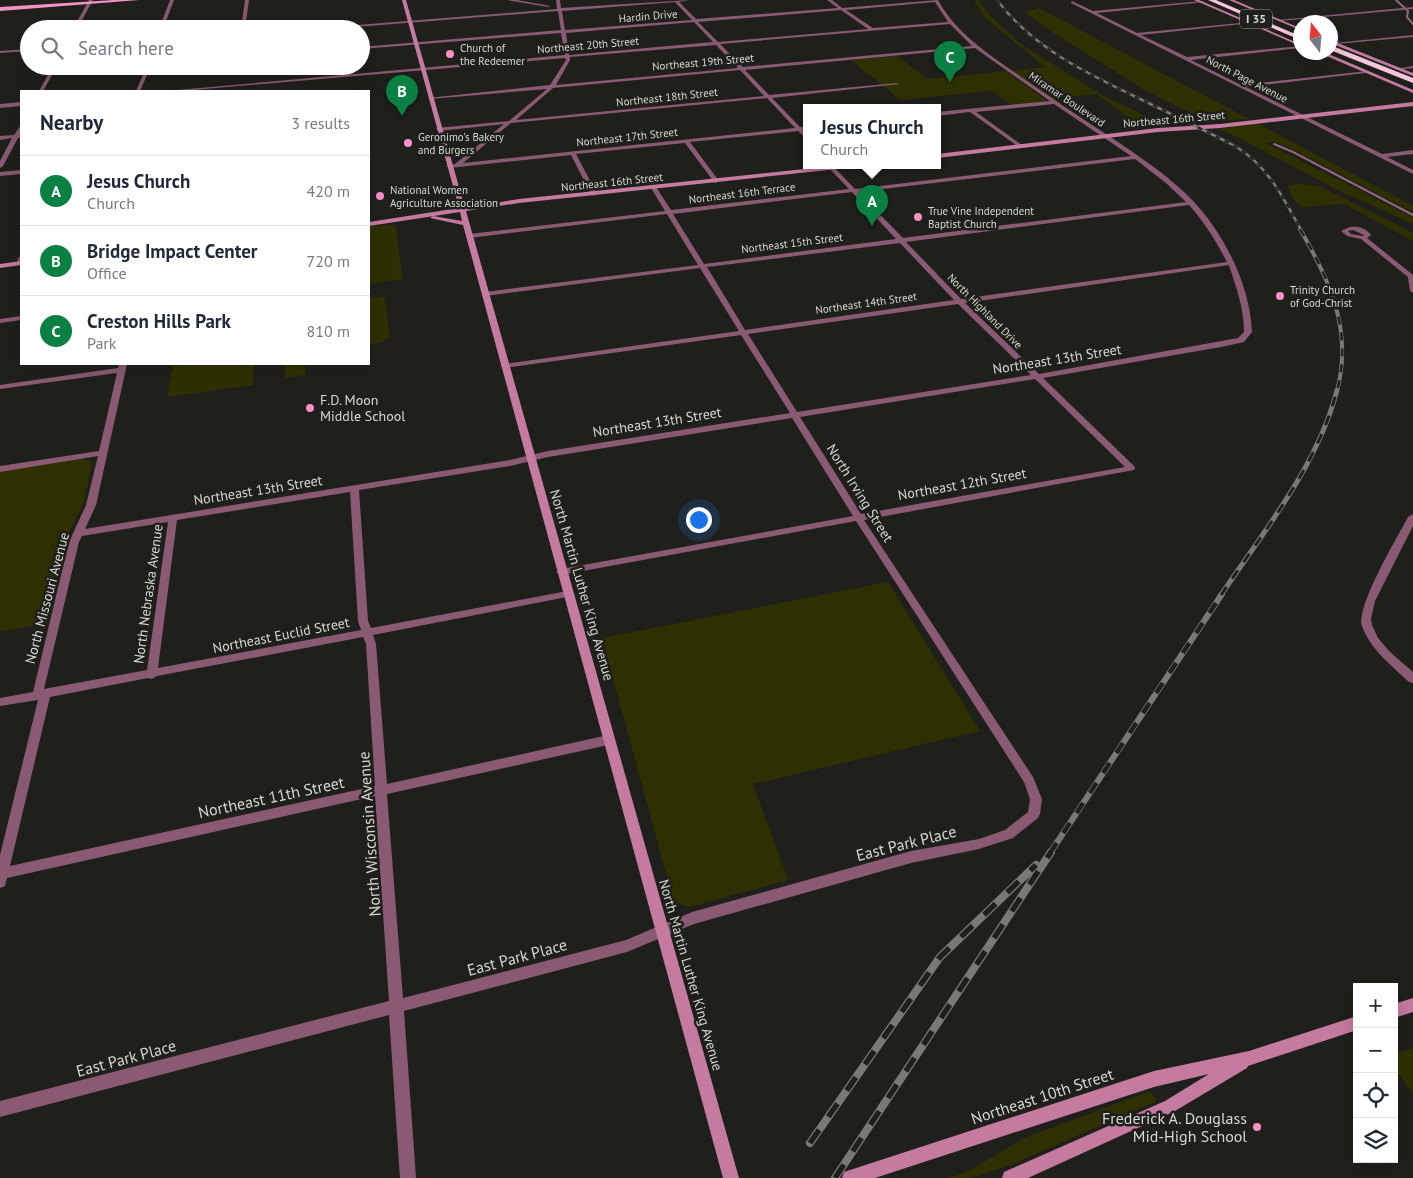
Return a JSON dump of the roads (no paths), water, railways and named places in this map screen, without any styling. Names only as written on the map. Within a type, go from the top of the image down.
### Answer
[{"type":"highway","name":"I 35","points":[[1210,0],[1293,33]]},
{"type":"highway","name":"I 35","points":[[1217,0],[1293,33]]},
{"type":"highway","points":[[1338,50],[1413,83]]},
{"type":"main road","points":[[1,10],[137,0]]},
{"type":"main road","name":"North Martin Luther King Avenue","points":[[404,0],[567,594],[731,1178]]},
{"type":"main road","points":[[1196,0],[1293,43]]},
{"type":"main road","points":[[1231,0],[1293,26]]},
{"type":"main road","points":[[1338,49],[1413,75]]},
{"type":"main road","points":[[1337,60],[1413,92]]},
{"type":"main road","name":"Northeast 16th Street","points":[[941,156],[1168,129],[1220,126],[1413,104]]},
{"type":"main road","name":"Northeast 16th Street","points":[[370,224],[519,201],[654,188],[808,169]]},
{"type":"main road","points":[[425,216],[466,224]]},
{"type":"main road","points":[[0,266],[20,262]]},
{"type":"main road","points":[[1398,1010],[1413,1005]]},
{"type":"main road","name":"Northeast 10th Street","points":[[850,1178],[1154,1079],[1249,1058],[1353,1024]]},
{"type":"main road","name":"Northeast 10th Street","points":[[1010,1178],[1170,1106],[1249,1058]]},
{"type":"street","points":[[164,20],[172,0]]},
{"type":"street","points":[[244,20],[247,0]]},
{"type":"street","points":[[510,0],[559,10]]},
{"type":"street","points":[[457,166],[554,86],[568,56],[558,0]]},
{"type":"street","points":[[676,0],[716,44],[803,128]]},
{"type":"street","points":[[370,24],[688,0]]},
{"type":"street","points":[[829,0],[872,30]]},
{"type":"street","name":"Hardin Drive","points":[[370,47],[936,1]]},
{"type":"street","name":"Miramar Boulevard","points":[[936,1],[950,23],[976,47],[1137,157],[1192,203],[1202,214],[1232,263],[1248,316],[1248,332],[1241,340]]},
{"type":"street","points":[[80,20],[90,2]]},
{"type":"street","name":"North Page Avenue","points":[[1072,2],[1413,172]]},
{"type":"street","points":[[1091,12],[1202,2]]},
{"type":"street","points":[[1280,20],[1413,8]]},
{"type":"street","name":"Northeast 20th Street","points":[[370,75],[950,23]]},
{"type":"street","points":[[1134,34],[1250,23]]},
{"type":"street","points":[[1338,46],[1413,36]]},
{"type":"street","name":"Northeast 19th Street","points":[[430,98],[976,47]]},
{"type":"street","points":[[1184,59],[1293,47]]},
{"type":"street","points":[[0,52],[20,51]]},
{"type":"street","points":[[1398,69],[1413,67]]},
{"type":"street","points":[[1240,86],[1365,72]]},
{"type":"street","points":[[42,90],[49,75]]},
{"type":"street","points":[[138,90],[145,75]]},
{"type":"street","name":"Northeast 20th Street","points":[[182,90],[369,75]]},
{"type":"street","name":"Northeast 18th Street","points":[[439,130],[897,84]]},
{"type":"street","points":[[941,114],[1055,102]]},
{"type":"street","points":[[0,106],[20,104]]},
{"type":"street","points":[[972,111],[1020,146]]},
{"type":"street","name":"Northeast 17th Street","points":[[449,166],[803,129]]},
{"type":"street","points":[[0,138],[19,136]]},
{"type":"street","points":[[0,166],[19,136]]},
{"type":"street","points":[[687,141],[716,181]]},
{"type":"street","points":[[1381,156],[1413,152]]},
{"type":"street","points":[[573,153],[594,194]]},
{"type":"street","name":"Northeast 16th Terrace","points":[[469,236],[1137,157]]},
{"type":"street","name":"North Highland Drive","points":[[834,169],[959,301],[1035,377],[1131,468]]},
{"type":"street","points":[[0,174],[20,172]]},
{"type":"street","name":"North Irving Street","points":[[654,188],[858,517],[1029,780],[1036,799],[1034,814]]},
{"type":"street","name":"Northeast 15th Street","points":[[485,294],[1192,203]]},
{"type":"street","points":[[1363,238],[1412,278],[1413,291]]},
{"type":"street","name":"Northeast 14th Street","points":[[504,366],[1232,263]]},
{"type":"street","points":[[0,321],[20,318]]},
{"type":"street","name":"Northeast 13th Street","points":[[78,533],[354,489],[794,414],[1035,377],[1196,350],[1241,340]]},
{"type":"street","points":[[0,387],[123,367]]},
{"type":"street","name":"North Missouri Avenue","points":[[1,877],[74,542],[91,506],[123,367]]},
{"type":"street","points":[[0,469],[103,453]]},
{"type":"street","name":"Northeast 12th Street","points":[[561,572],[1131,468]]},
{"type":"street","name":"North Wisconsin Avenue","points":[[354,489],[363,621],[371,644],[408,1178]]},
{"type":"street","points":[[1413,517],[1370,601],[1367,624],[1374,639],[1413,679]]},
{"type":"street","name":"North Nebraska Avenue","points":[[152,674],[173,518]]},
{"type":"street","name":"Northeast Euclid Street","points":[[0,702],[567,594]]},
{"type":"street","name":"Northeast 11th Street","points":[[1,877],[382,789],[608,740]]},
{"type":"street","name":"East Park Place","points":[[0,1109],[627,946],[692,918],[911,857],[979,844],[1002,837],[1009,834],[1034,814]]},
{"type":"waterway","points":[[1396,0],[1408,11],[1407,17],[1413,24]]},
{"type":"waterway","points":[[1274,144],[1293,152],[1413,215]]},
{"type":"railway","points":[[997,0],[1026,31],[1060,57],[1097,78],[1235,146],[1247,154],[1274,183],[1301,230]]},
{"type":"railway","points":[[1300,229],[1321,268],[1336,307],[1342,347],[1337,391]]},
{"type":"railway","points":[[1221,595],[1272,522],[1303,471],[1317,445],[1337,390]]},
{"type":"railway","points":[[1050,853],[1222,594]]},
{"type":"railway","points":[[835,1178],[1051,852]]},
{"type":"railway","points":[[810,1143],[940,957],[1036,865]]},
{"type":"place","name":"Church of the Redeemer","points":[[450,54]]},
{"type":"place","name":"Creston Hills Park","points":[[950,82]]},
{"type":"place","name":"Bridge Impact Center","points":[[402,116]]},
{"type":"place","name":"Geronimo's Bakery and Burgers","points":[[408,143]]},
{"type":"place","name":"National Women Agriculture Association","points":[[380,196]]},
{"type":"place","name":"True Vine Independent Baptist Church","points":[[918,217]]},
{"type":"place","name":"Jesus Church","points":[[872,226]]},
{"type":"place","name":"Trinity Church of God-Christ","points":[[1280,296]]},
{"type":"place","name":"F.D. Moon Middle School","points":[[310,408]]},
{"type":"place","name":"Frederick A. Douglass Mid-High School","points":[[1257,1127]]}]
